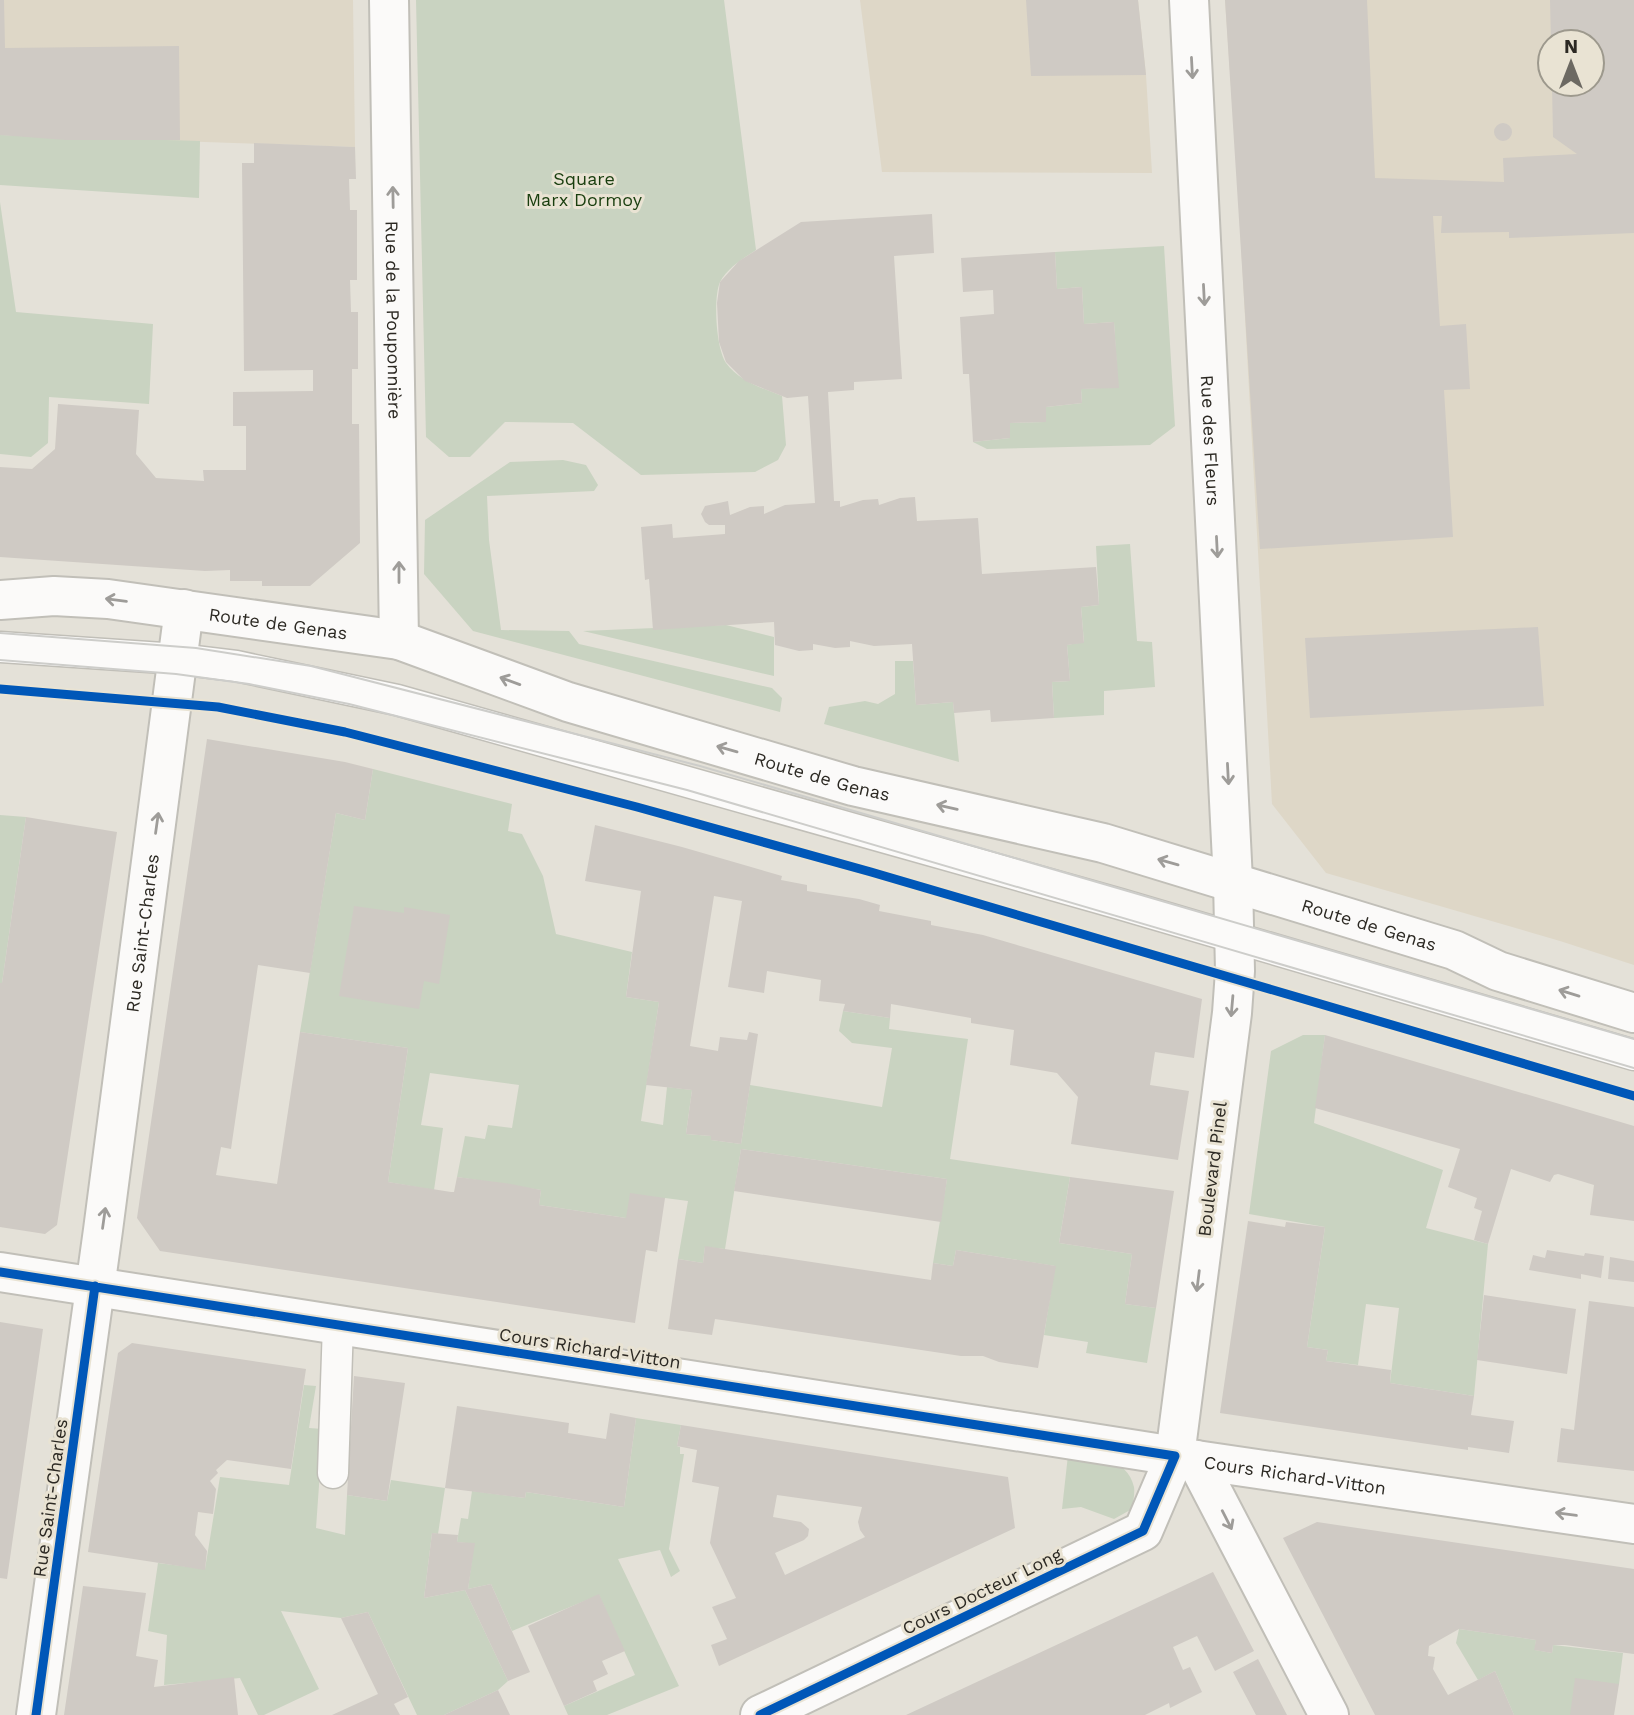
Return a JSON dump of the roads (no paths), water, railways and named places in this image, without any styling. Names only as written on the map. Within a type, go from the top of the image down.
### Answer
[{"type":"street","name":"Rue de la Pouponnière","points":[[389,0],[399,640]]},
{"type":"street","name":"Rue des Fleurs","points":[[1189,0],[1233,881]]},
{"type":"street","name":"Route de Genas","points":[[0,600],[54,596],[108,599],[399,640],[568,702],[853,786],[1103,843],[1454,950],[1498,971],[1634,1013]]},
{"type":"street","name":"Rue Saint-Charles","points":[[36,1714],[184,609]]},
{"type":"street","name":"Boulevard Pinel","points":[[1185,1458],[1232,1013],[1233,881]]},
{"type":"street","name":"Cours Richard-Vitton","points":[[0,1272],[1185,1458],[1634,1524]]},
{"type":"street","name":"Cours Docteur Long","points":[[760,1715],[1143,1531],[1185,1458]]},
{"type":"street","points":[[1185,1458],[1329,1715]]},
{"type":"lane","points":[[0,647],[178,659],[236,666],[397,699],[751,798],[1634,1055]]},
{"type":"lane","points":[[333,1473],[338,1324]]},
{"type":"tram line","points":[[0,633],[196,648],[311,666],[700,766],[1634,1039]]},
{"type":"tram line","points":[[0,660],[176,674],[249,684],[349,704],[687,790],[1634,1068]]},
{"type":"park label","name":"Square Marx Dormoy","points":[[584,188]]}]
